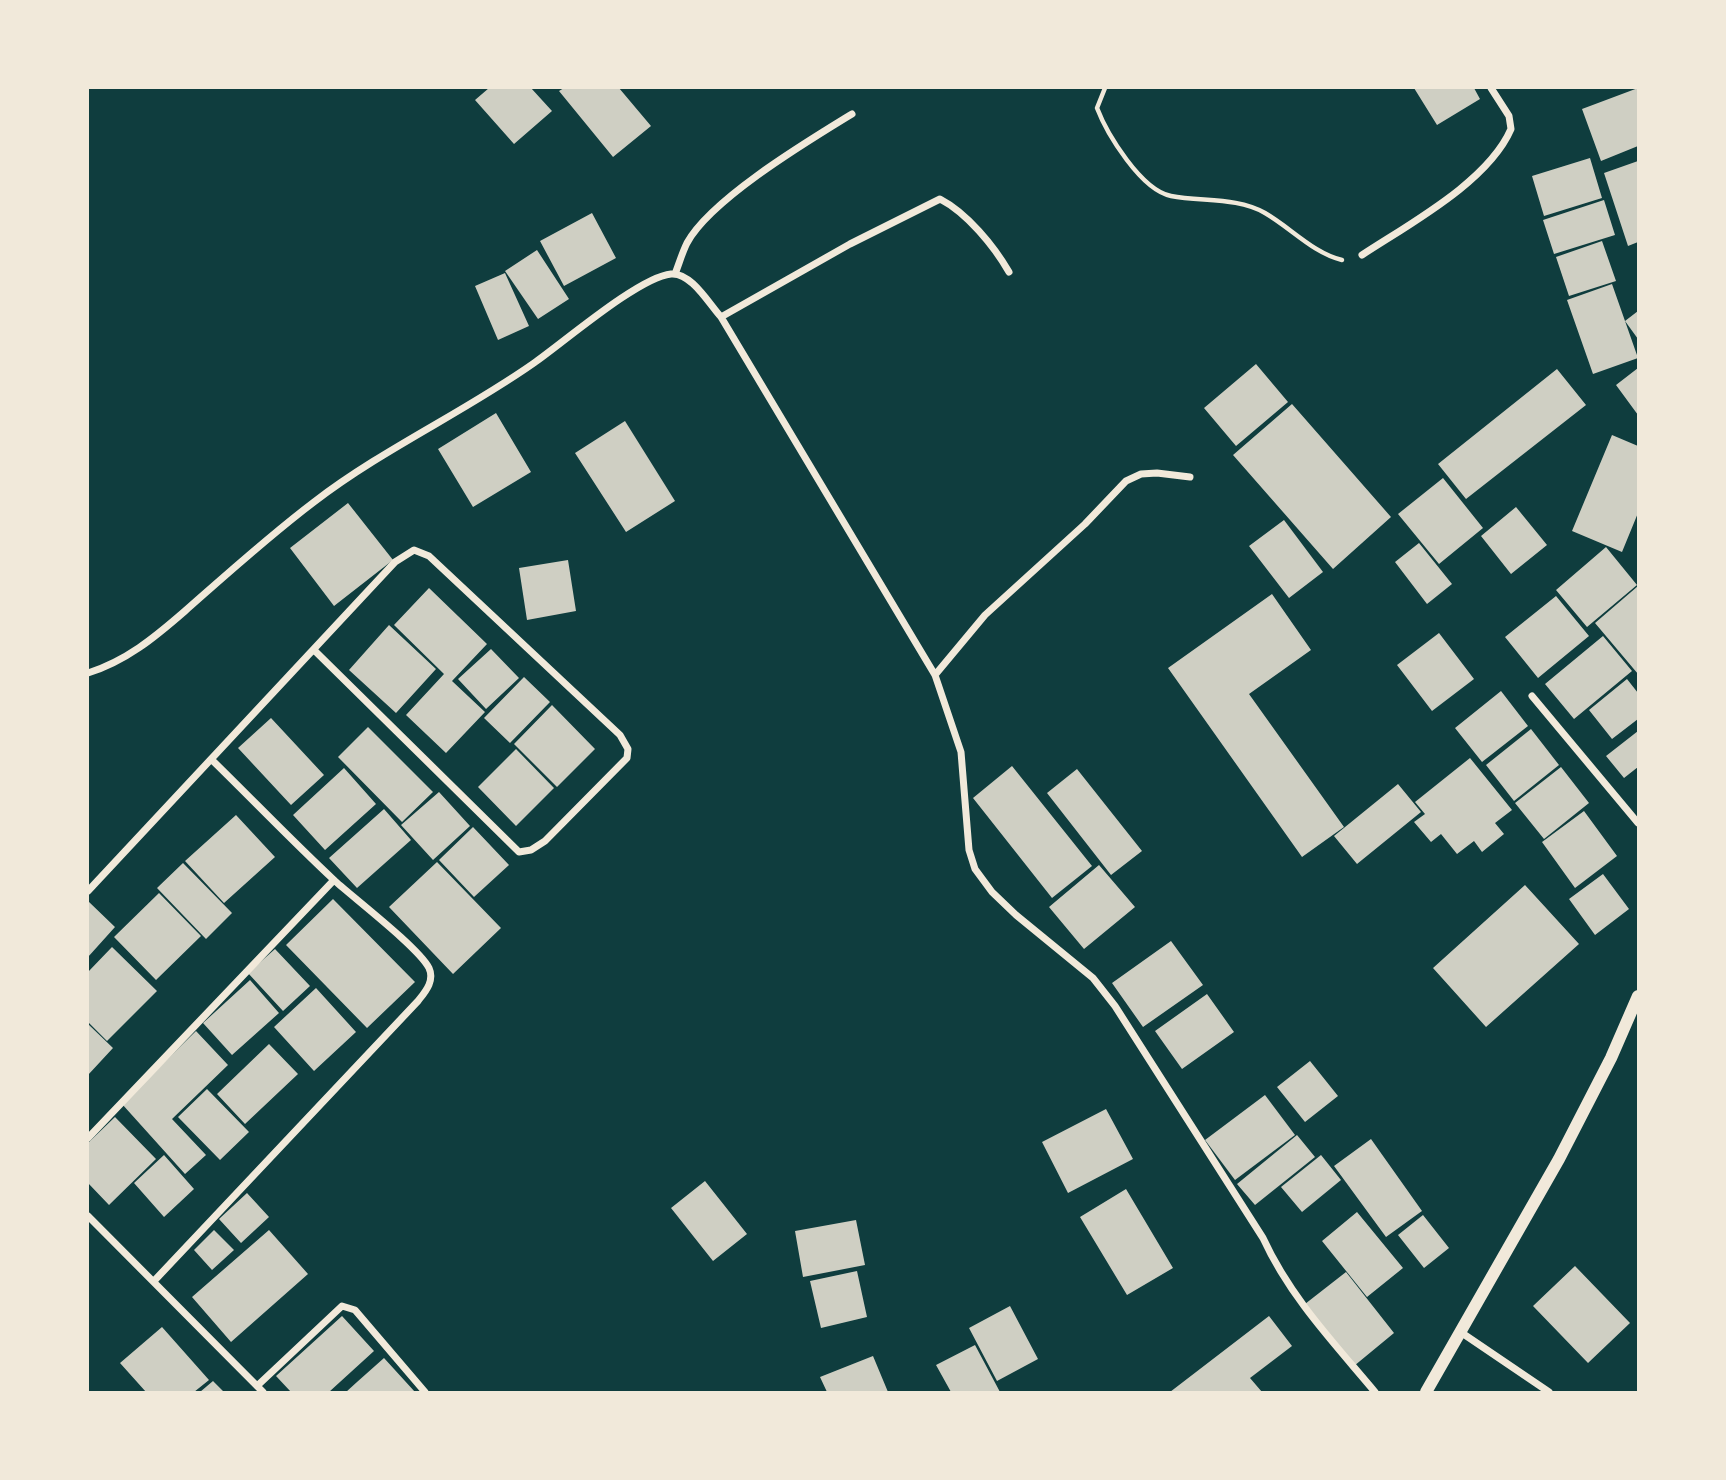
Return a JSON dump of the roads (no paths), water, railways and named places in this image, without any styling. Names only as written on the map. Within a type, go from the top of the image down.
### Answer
[{"type":"street","points":[[1362,255],[1447,198],[1502,145],[1511,129],[1509,117],[1491,88]]},
{"type":"street","points":[[675,274],[687,242],[716,210],[765,170],[852,114]]},
{"type":"street","points":[[721,317],[850,244],[940,199],[951,204],[978,232],[1009,272]]},
{"type":"street","points":[[88,673],[114,665],[164,631],[261,545],[351,476],[523,371],[629,294],[675,274],[688,279],[721,317],[935,675],[961,752],[968,850],[975,869],[992,892],[1016,915],[1042,938],[1070,956],[1101,987],[1263,1238],[1283,1278],[1375,1392]]},
{"type":"street","points":[[935,675],[985,615],[1085,524],[1126,481],[1141,474],[1190,477]]},
{"type":"street","points":[[88,891],[315,651],[395,562],[414,550],[422,552],[620,735],[628,749],[627,758],[545,841],[531,850],[519,852],[315,651]]},
{"type":"street","points":[[1532,696],[1639,823]]},
{"type":"street","points":[[154,1281],[429,987],[431,976],[428,967],[212,761]]},
{"type":"street","points":[[88,1138],[334,880]]},
{"type":"street","points":[[1426,1392],[1559,1159],[1611,1058],[1639,996]]},
{"type":"street","points":[[88,1216],[260,1389],[342,1306],[355,1310],[425,1392]]},
{"type":"street","points":[[1462,1333],[1549,1392]]}]
